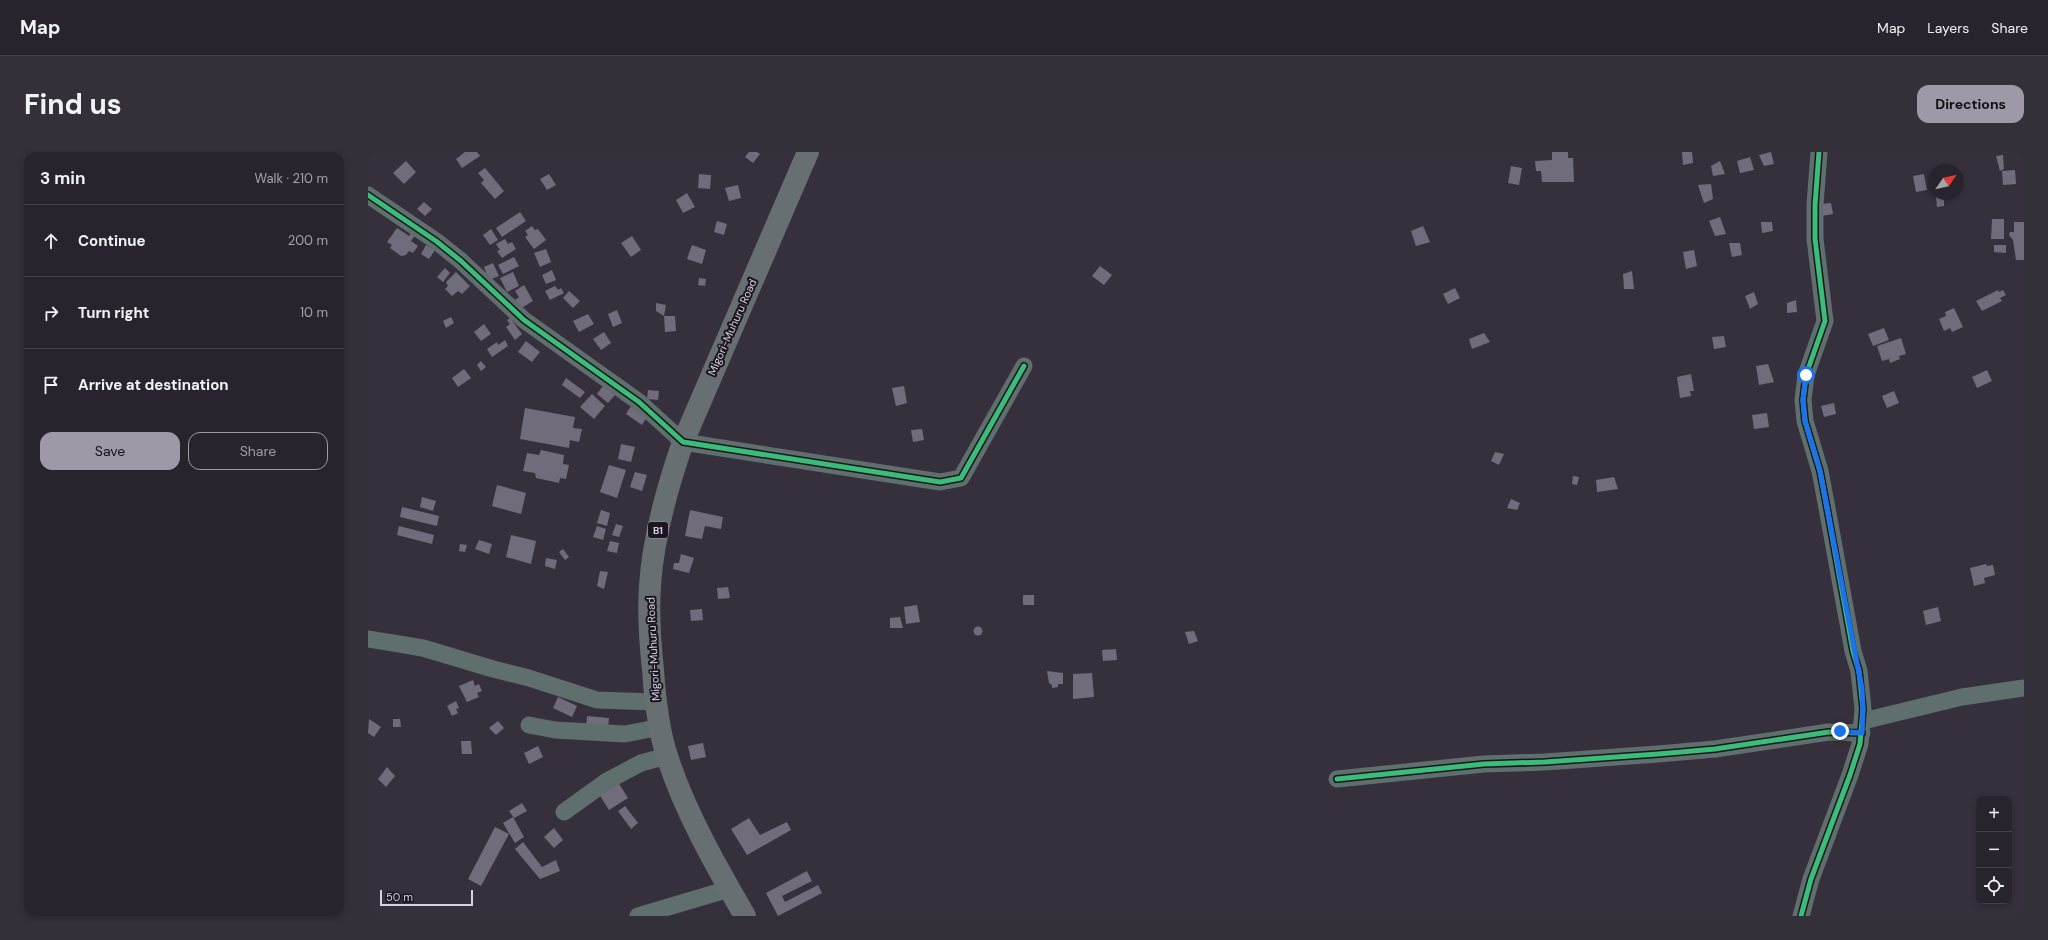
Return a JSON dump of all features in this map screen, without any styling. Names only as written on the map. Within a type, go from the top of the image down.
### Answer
[{"type":"highway","name":"Migori-Muhuru Road","points":[[745,916],[729,889],[690,814],[667,756],[655,702],[650,637],[650,586],[655,544],[670,480],[683,442],[808,152]]},
{"type":"street","points":[[1801,916],[1811,879],[1855,761],[1862,727],[1859,672],[1820,471],[1805,421],[1803,400],[1806,375],[1819,343],[1825,321],[1815,239],[1815,205],[1819,152]]},
{"type":"street","points":[[368,195],[436,241],[461,261],[524,320],[639,402],[683,442],[940,482],[961,478],[1024,366]]},
{"type":"street","points":[[368,639],[423,648],[529,678],[597,700],[655,702]]},
{"type":"street","points":[[1337,779],[1484,764],[1545,762],[1715,749],[1862,727],[1962,697],[2024,688]]},
{"type":"street","points":[[529,725],[556,730],[625,734],[661,727]]},
{"type":"street","points":[[564,812],[607,781],[641,763],[667,756]]},
{"type":"street","points":[[638,916],[729,889]]},
{"type":"building","points":[[465,152],[477,152],[480,156],[462,168],[456,159]]},
{"type":"building","points":[[749,152],[757,152],[760,154],[753,163],[745,157]]},
{"type":"building","points":[[1552,152],[1568,152],[1568,158],[1573,158],[1574,182],[1542,182],[1541,171],[1536,171],[1535,161],[1552,160]]},
{"type":"building","points":[[1682,152],[1692,152],[1693,163],[1683,165]]},
{"type":"building","points":[[1771,152],[1774,164],[1764,166],[1759,155]]},
{"type":"building","points":[[2003,155],[2004,169],[2000,171],[1996,156]]},
{"type":"building","points":[[1750,157],[1754,170],[1740,173],[1737,161]]},
{"type":"building","points":[[406,161],[416,172],[404,184],[393,173]]},
{"type":"building","points":[[1720,161],[1725,174],[1713,176],[1711,166]]},
{"type":"building","points":[[1511,166],[1522,168],[1519,185],[1508,183]]},
{"type":"building","points":[[485,168],[504,191],[495,199],[481,183],[484,180],[478,173]]},
{"type":"building","points":[[2015,170],[2016,184],[2003,185],[2002,171]]},
{"type":"building","points":[[549,174],[556,185],[547,190],[540,179]]},
{"type":"building","points":[[699,174],[711,175],[710,189],[698,188]]},
{"type":"building","points":[[1924,174],[1927,190],[1916,192],[1913,176]]},
{"type":"building","points":[[1711,184],[1713,199],[1704,203],[1698,185]]},
{"type":"building","points":[[738,185],[741,198],[729,201],[725,188]]},
{"type":"building","points":[[687,193],[695,207],[683,213],[676,200]]},
{"type":"building","points":[[1936,200],[1944,200],[1944,206],[1937,207]]},
{"type":"building","points":[[424,202],[432,209],[425,216],[417,209]]},
{"type":"building","points":[[1831,203],[1833,214],[1822,216],[1821,204]]},
{"type":"building","points":[[520,212],[526,221],[502,237],[496,228]]},
{"type":"building","points":[[1720,217],[1726,234],[1715,236],[1709,221]]},
{"type":"building","points":[[1992,219],[2004,219],[2004,239],[1991,239]]},
{"type":"building","points":[[717,221],[727,224],[724,235],[714,232]]},
{"type":"building","points":[[1761,222],[1772,222],[1773,231],[1762,233]]},
{"type":"building","points":[[2014,222],[2024,222],[2024,260],[2016,260],[2013,240],[2009,235],[2010,232],[2014,232]]},
{"type":"building","points":[[532,226],[535,230],[538,229],[546,240],[534,249],[525,237],[528,235],[525,231]]},
{"type":"building","points":[[1423,226],[1430,242],[1416,246],[1411,231]]},
{"type":"building","points":[[397,228],[409,236],[412,232],[416,234],[411,241],[418,246],[413,253],[409,251],[406,255],[401,256],[390,248],[392,245],[387,242]]},
{"type":"building","points":[[491,229],[498,240],[490,245],[483,235]]},
{"type":"building","points":[[632,236],[641,250],[631,257],[621,243]]},
{"type":"building","points":[[505,239],[508,244],[512,242],[516,249],[502,258],[497,251],[500,250],[496,244]]},
{"type":"building","points":[[1729,243],[1740,243],[1742,255],[1732,257]]},
{"type":"building","points":[[426,245],[435,250],[429,259],[421,254]]},
{"type":"building","points":[[692,245],[706,250],[702,264],[687,259]]},
{"type":"building","points":[[1994,245],[2006,245],[2006,253],[1994,252]]},
{"type":"building","points":[[546,249],[551,262],[540,267],[534,253]]},
{"type":"building","points":[[1694,250],[1697,266],[1686,269],[1683,252]]},
{"type":"building","points":[[514,257],[519,266],[503,274],[498,265]]},
{"type":"building","points":[[493,263],[499,276],[489,280],[484,267]]},
{"type":"building","points":[[1100,266],[1112,275],[1104,285],[1092,276]]},
{"type":"building","points":[[445,268],[450,273],[443,282],[437,277]]},
{"type":"building","points":[[552,270],[556,280],[546,284],[542,275]]},
{"type":"building","points":[[1632,271],[1634,289],[1624,289],[1623,274]]},
{"type":"building","points":[[456,272],[470,286],[462,294],[458,291],[452,296],[445,289],[448,286],[446,282]]},
{"type":"building","points":[[513,272],[519,286],[507,292],[500,278]]},
{"type":"building","points":[[699,278],[706,279],[705,286],[698,285]]},
{"type":"building","points":[[524,285],[533,301],[520,309],[515,300],[519,297],[515,291]]},
{"type":"building","points":[[555,286],[558,290],[561,288],[564,293],[550,300],[545,291]]},
{"type":"building","points":[[1455,288],[1460,298],[1448,304],[1443,294]]},
{"type":"building","points":[[1998,290],[1999,292],[2003,290],[2006,295],[2000,298],[2002,301],[1982,311],[1976,301]]},
{"type":"building","points":[[569,291],[580,301],[573,308],[563,298]]},
{"type":"building","points":[[1754,292],[1758,304],[1750,309],[1745,296]]},
{"type":"building","points":[[1796,300],[1797,312],[1787,313],[1787,303]]},
{"type":"building","points":[[656,303],[666,305],[664,316],[656,311]]},
{"type":"building","points":[[1954,308],[1963,327],[1952,332],[1950,328],[1944,331],[1939,319],[1946,316],[1945,312]]},
{"type":"building","points":[[617,310],[622,323],[613,327],[608,314]]},
{"type":"building","points":[[588,314],[594,324],[579,332],[573,321]]},
{"type":"building","points":[[664,316],[675,316],[676,331],[665,332]]},
{"type":"building","points":[[451,317],[454,323],[446,328],[443,321]]},
{"type":"building","points":[[510,318],[522,334],[515,340],[506,327],[510,324],[507,320]]},
{"type":"building","points":[[484,324],[491,334],[481,341],[474,332]]},
{"type":"building","points":[[1884,328],[1889,340],[1873,346],[1868,334]]},
{"type":"building","points":[[604,332],[611,343],[601,350],[593,339]]},
{"type":"building","points":[[1484,333],[1490,342],[1472,349],[1469,339]]},
{"type":"building","points":[[1724,336],[1726,347],[1714,349],[1712,337]]},
{"type":"building","points":[[1901,338],[1906,354],[1899,356],[1900,359],[1890,363],[1889,359],[1882,361],[1877,346]]},
{"type":"building","points":[[505,340],[508,346],[492,357],[487,349],[497,342],[498,345]]},
{"type":"building","points":[[526,341],[540,352],[532,362],[518,352]]},
{"type":"building","points":[[481,361],[486,367],[481,371],[477,365]]},
{"type":"building","points":[[1768,364],[1774,382],[1759,385],[1756,366]]},
{"type":"building","points":[[464,369],[471,378],[458,387],[452,378]]},
{"type":"building","points":[[1987,370],[1992,381],[1977,388],[1972,377]]},
{"type":"building","points":[[1691,374],[1694,391],[1690,391],[1691,396],[1680,398],[1677,377]]},
{"type":"building","points":[[566,378],[585,392],[580,398],[562,385]]},
{"type":"building","points":[[603,386],[615,395],[608,403],[597,394]]},
{"type":"building","points":[[904,386],[907,403],[896,406],[892,388]]},
{"type":"building","points":[[648,390],[659,391],[658,400],[647,399]]},
{"type":"building","points":[[1894,391],[1899,403],[1887,408],[1882,396]]},
{"type":"building","points":[[592,394],[605,406],[594,419],[580,407]]},
{"type":"building","points":[[633,403],[649,414],[642,425],[626,414]]},
{"type":"building","points":[[1834,403],[1836,414],[1824,417],[1821,406]]},
{"type":"building","points":[[525,408],[575,417],[573,428],[582,429],[579,442],[570,440],[569,448],[520,439]]},
{"type":"building","points":[[1767,413],[1769,427],[1754,429],[1752,415]]},
{"type":"building","points":[[922,429],[924,440],[913,442],[911,430]]},
{"type":"building","points":[[621,444],[635,447],[631,462],[618,459]]},
{"type":"building","points":[[541,450],[564,455],[563,464],[569,465],[566,479],[560,478],[559,483],[536,478],[535,473],[523,471],[527,453],[539,455]]},
{"type":"building","points":[[1495,452],[1504,454],[1499,465],[1491,461]]},
{"type":"building","points":[[609,465],[626,470],[617,498],[600,492]]},
{"type":"building","points":[[635,472],[647,475],[642,491],[630,487]]},
{"type":"building","points":[[1573,476],[1579,477],[1577,485],[1572,484]]},
{"type":"building","points":[[1614,477],[1618,489],[1597,492],[1596,480]]},
{"type":"building","points":[[497,485],[526,493],[521,514],[492,506]]},
{"type":"building","points":[[422,497],[436,501],[433,511],[420,507]]},
{"type":"building","points":[[1511,499],[1520,503],[1517,510],[1507,508]]},
{"type":"building","points":[[402,507],[439,516],[437,526],[400,517]]},
{"type":"building","points":[[601,510],[610,513],[607,526],[597,523]]},
{"type":"building","points":[[690,510],[723,517],[721,529],[705,526],[702,539],[685,536]]},
{"type":"building","points":[[616,524],[623,526],[619,537],[612,535]]},
{"type":"building","points":[[399,526],[434,535],[432,544],[397,535]]},
{"type":"building","points":[[597,526],[606,529],[603,540],[593,537]]},
{"type":"building","points":[[511,535],[536,541],[531,564],[506,557]]},
{"type":"building","points":[[479,540],[492,544],[489,554],[475,549]]},
{"type":"building","points":[[610,541],[619,543],[617,553],[607,551]]},
{"type":"building","points":[[460,544],[467,545],[465,552],[459,551]]},
{"type":"building","points":[[563,549],[569,557],[565,560],[559,552]]},
{"type":"building","points":[[681,554],[694,558],[689,573],[673,569],[674,563],[679,563]]},
{"type":"building","points":[[546,558],[557,560],[555,569],[545,566]]},
{"type":"building","points":[[1986,564],[1987,566],[1993,565],[1995,575],[1984,578],[1985,583],[1974,586],[1970,568]]},
{"type":"building","points":[[600,571],[608,572],[604,589],[597,586]]},
{"type":"building","points":[[728,587],[730,598],[718,599],[717,588]]},
{"type":"building","points":[[1023,595],[1034,595],[1034,605],[1023,605]]},
{"type":"building","points":[[917,605],[920,622],[906,624],[904,607]]},
{"type":"building","points":[[1938,607],[1941,621],[1926,625],[1923,611]]},
{"type":"building","points":[[702,609],[703,620],[691,621],[690,610]]},
{"type":"building","points":[[900,617],[903,628],[890,628],[890,618]]},
{"type":"building","points":[[978,626],[983,631],[978,636],[973,631]]},
{"type":"building","points":[[1194,631],[1198,641],[1189,644],[1185,632]]},
{"type":"building","points":[[1116,649],[1117,660],[1103,661],[1102,650]]},
{"type":"building","points":[[1047,671],[1063,673],[1063,684],[1058,684],[1058,687],[1052,688],[1052,685],[1049,683]]},
{"type":"building","points":[[1092,673],[1094,697],[1073,699],[1073,674]]},
{"type":"building","points":[[473,680],[475,686],[479,684],[482,691],[477,693],[479,697],[467,702],[459,686]]},
{"type":"building","points":[[558,697],[577,706],[572,717],[553,708]]},
{"type":"building","points":[[456,701],[459,708],[456,709],[458,713],[452,716],[447,706]]},
{"type":"building","points":[[587,716],[609,718],[608,728],[586,726]]},
{"type":"building","points":[[369,719],[381,727],[374,737],[368,733]]},
{"type":"building","points":[[393,719],[400,719],[401,727],[393,727]]},
{"type":"building","points":[[498,721],[504,728],[496,735],[489,728]]},
{"type":"building","points":[[461,741],[471,741],[472,754],[462,754]]},
{"type":"building","points":[[703,743],[706,757],[691,760],[688,746]]},
{"type":"building","points":[[538,746],[543,757],[529,764],[524,753]]},
{"type":"building","points":[[387,767],[395,776],[386,787],[378,779]]},
{"type":"building","points":[[618,782],[628,798],[609,810],[599,794]]},
{"type":"building","points":[[522,803],[527,811],[514,818],[509,811]]},
{"type":"building","points":[[625,806],[638,823],[631,829],[618,811]]},
{"type":"building","points":[[513,817],[524,837],[515,843],[503,823]]},
{"type":"building","points":[[749,818],[760,835],[787,822],[791,830],[747,855],[731,829]]},
{"type":"building","points":[[495,827],[509,834],[481,886],[468,879]]},
{"type":"building","points":[[554,828],[563,840],[554,848],[544,837]]},
{"type":"building","points":[[523,842],[542,867],[556,860],[560,871],[540,879],[515,849]]},
{"type":"building","points":[[807,871],[812,881],[782,896],[785,902],[818,885],[822,893],[778,916],[766,893]]},
{"type":"cycle path","points":[[1801,916],[1811,879],[1860,744],[1863,709],[1859,671],[1853,651],[1820,471],[1805,421],[1803,400],[1806,375],[1825,321],[1815,239],[1815,205],[1819,152]]},
{"type":"cycle path","points":[[368,195],[436,241],[461,261],[524,320],[639,402],[683,442],[940,482],[961,478],[1024,366]]},
{"type":"cycle path","points":[[1337,779],[1484,764],[1545,762],[1715,749],[1829,732],[1862,733]]},
{"type":"route","points":[[1806,375],[1803,400],[1805,421],[1820,471],[1862,689],[1862,733],[1840,731]]}]
